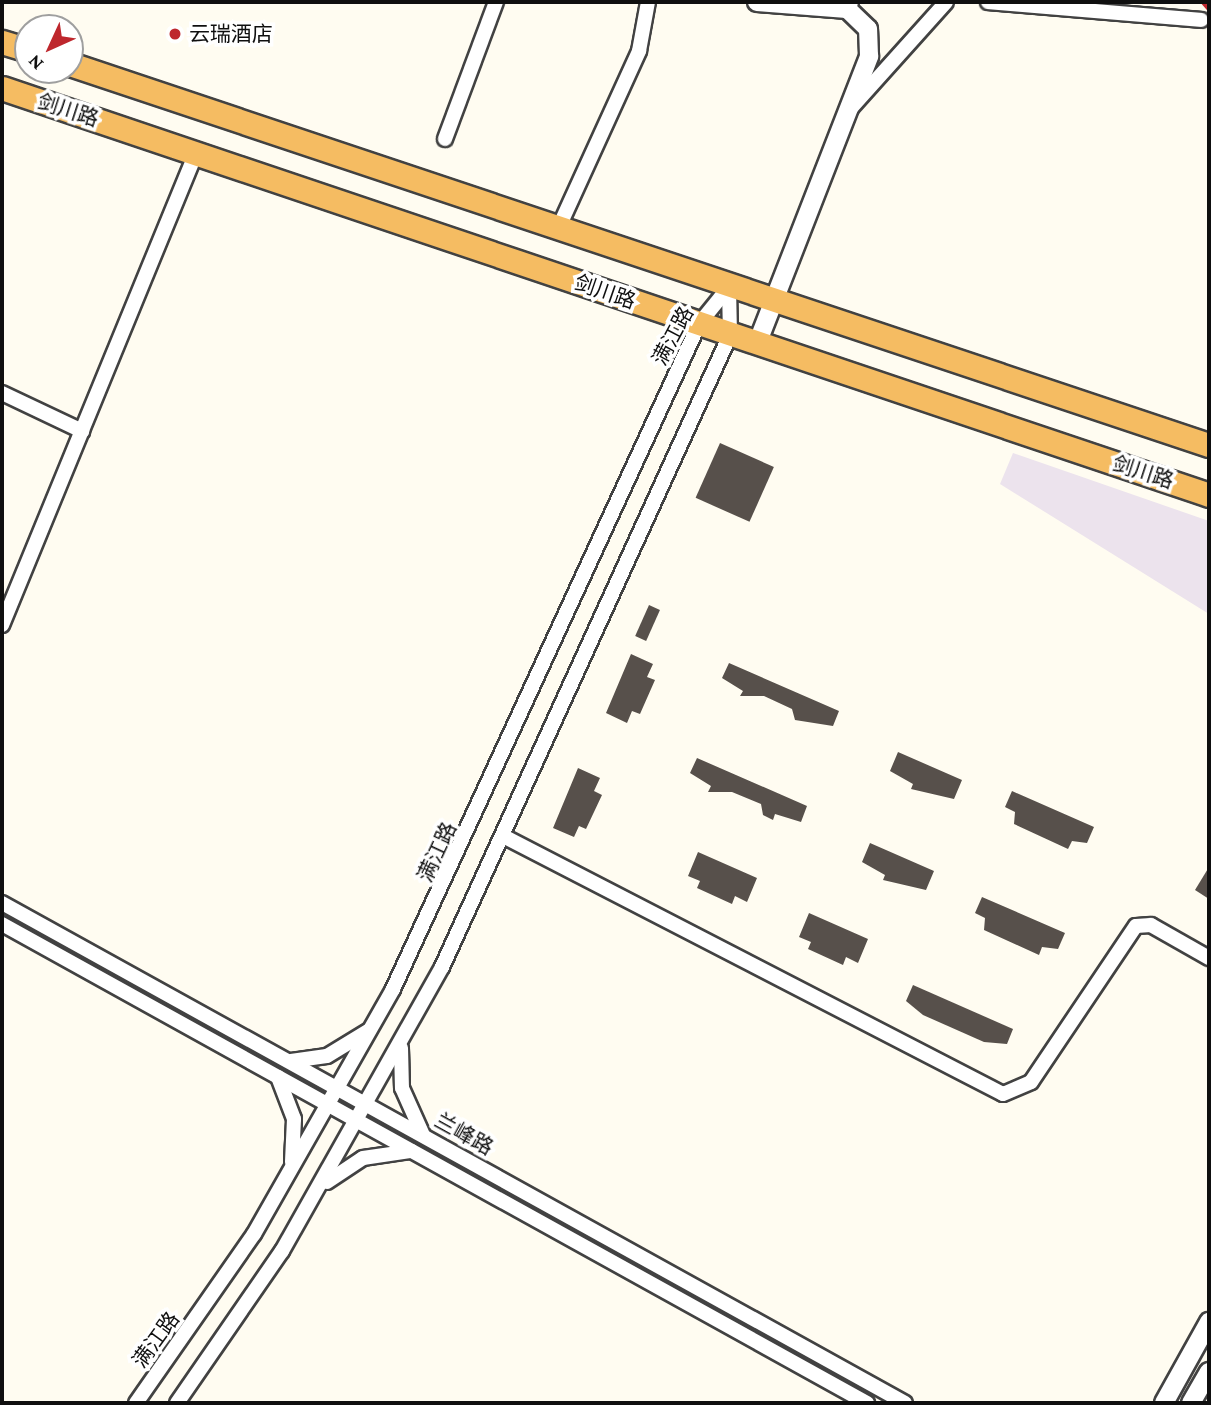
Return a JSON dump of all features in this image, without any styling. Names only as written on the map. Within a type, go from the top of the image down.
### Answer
[{"type":"highway","points":[[84,69],[774,303],[1209,444]]},
{"type":"highway","name":"剑川路","points":[[2,88],[1209,495]]},
{"type":"street","points":[[445,139],[496,2]]},
{"type":"street","points":[[558,229],[639,51],[648,2]]},
{"type":"street","points":[[757,2],[848,5],[867,26],[871,40],[848,111],[757,344]]},
{"type":"street","points":[[848,111],[946,2]]},
{"type":"street","points":[[988,2],[1201,20]]},
{"type":"street","points":[[2,625],[196,153]]},
{"type":"street","name":"满江路","points":[[136,1403],[285,1182],[374,1026],[472,825],[699,324],[729,287]]},
{"type":"street","name":"满江路","points":[[177,1403],[312,1202],[359,1121],[401,1044],[505,836],[730,335],[729,287]]},
{"type":"street","points":[[2,393],[82,431]]},
{"type":"street","points":[[505,836],[1003,1094],[1031,1082],[1132,930],[1151,925],[1209,958]]},
{"type":"street","name":"兰峰路","points":[[2,902],[905,1403]]},
{"type":"street","name":"兰峰路","points":[[2,924],[867,1403]]},
{"type":"street","points":[[288,1061],[339,1051],[374,1026]]},
{"type":"street","points":[[401,1044],[402,1088],[424,1136]]},
{"type":"street","points":[[277,1076],[295,1132],[285,1182]]},
{"type":"street","points":[[312,1202],[351,1164],[376,1154],[415,1152]]},
{"type":"street","points":[[1164,1403],[1209,1322]]},
{"type":"street","points":[[1191,1403],[1209,1372]]},
{"type":"shaded area","points":[[1013,453],[1209,521],[1209,614],[1000,484]]},
{"type":"building","points":[[720,443],[774,467],[749,522],[696,498]]},
{"type":"building","points":[[649,605],[660,610],[646,641],[635,636]]},
{"type":"building","points":[[631,654],[653,664],[647,677],[655,680],[640,714],[632,711],[627,723],[606,713]]},
{"type":"building","points":[[729,663],[839,711],[833,726],[795,720],[792,709],[764,696],[740,696],[743,691],[722,678]]},
{"type":"building","points":[[898,752],[962,780],[954,799],[911,789],[913,784],[890,771]]},
{"type":"building","points":[[697,758],[807,806],[801,822],[775,814],[773,820],[763,815],[761,804],[732,792],[708,792],[711,786],[690,773]]},
{"type":"building","points":[[578,768],[600,778],[594,791],[602,795],[586,829],[579,826],[574,837],[553,828]]},
{"type":"building","points":[[1012,791],[1094,827],[1087,843],[1072,841],[1068,849],[1014,824],[1015,812],[1005,807]]},
{"type":"building","points":[[870,843],[934,871],[926,890],[883,880],[885,875],[862,862]]},
{"type":"building","points":[[698,852],[757,878],[747,902],[735,896],[732,904],[697,888],[700,881],[688,876]]},
{"type":"building","points":[[1209,867],[1209,899],[1195,890]]},
{"type":"building","points":[[982,897],[1065,933],[1058,949],[1042,947],[1039,955],[984,930],[985,918],[975,913]]},
{"type":"building","points":[[809,913],[868,939],[858,963],[846,957],[843,965],[808,949],[811,942],[799,937]]},
{"type":"building","points":[[913,985],[1013,1029],[1007,1044],[984,1042],[923,1015],[906,1001]]},
{"type":"railway","points":[[1203,2],[1209,9]]},
{"type":"place","name":"云瑞酒店","points":[[175,34]]}]
